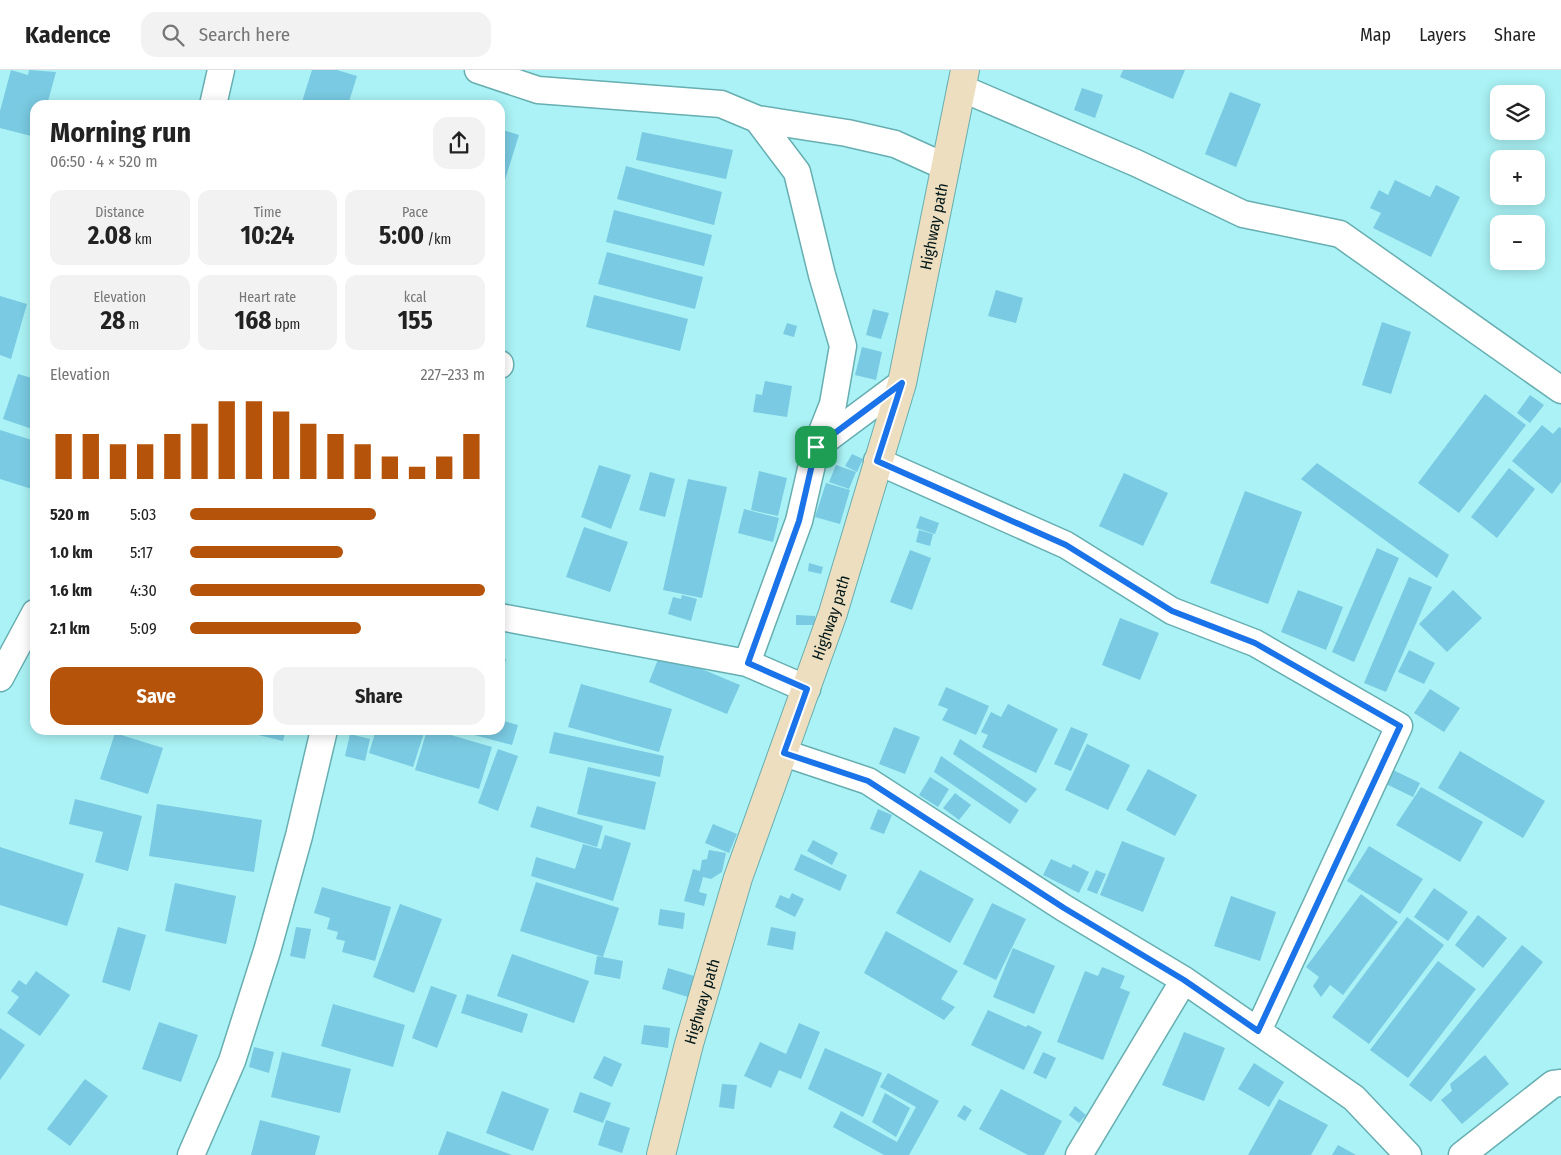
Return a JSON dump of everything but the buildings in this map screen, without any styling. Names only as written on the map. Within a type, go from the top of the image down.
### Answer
[{"type":"street","points":[[214,100],[221,70]]},
{"type":"street","points":[[478,70],[538,90],[721,104],[757,119],[847,133],[895,144],[946,167]]},
{"type":"street","points":[[963,79],[1243,214],[1340,234],[1561,390]]},
{"type":"street","name":"Highway path","points":[[661,1155],[689,1044],[738,878],[807,689],[858,532],[877,461],[902,383],[963,79]]},
{"type":"street","points":[[748,663],[799,521],[816,447],[833,404],[843,346],[822,276],[797,172],[757,119]]},
{"type":"street","points":[[816,447],[902,383]]},
{"type":"street","points":[[877,461],[1066,545],[1172,611],[1255,643],[1400,726],[1258,1031]]},
{"type":"street","points":[[505,618],[748,663],[807,689]]},
{"type":"street","points":[[0,678],[30,623]]},
{"type":"street","points":[[191,1155],[232,1061],[264,960],[299,836],[323,735]]},
{"type":"street","points":[[784,753],[868,781],[1064,908],[1184,980],[1354,1098],[1400,1152]]},
{"type":"street","points":[[1079,1155],[1184,980]]},
{"type":"street","points":[[1462,1155],[1558,1080]]},
{"type":"route","points":[[902,383],[877,461],[1066,545],[1172,611],[1255,643],[1400,726],[1258,1031],[1184,980],[1064,908],[868,781],[784,753],[807,689],[748,663],[799,521],[816,447],[902,383]]}]
